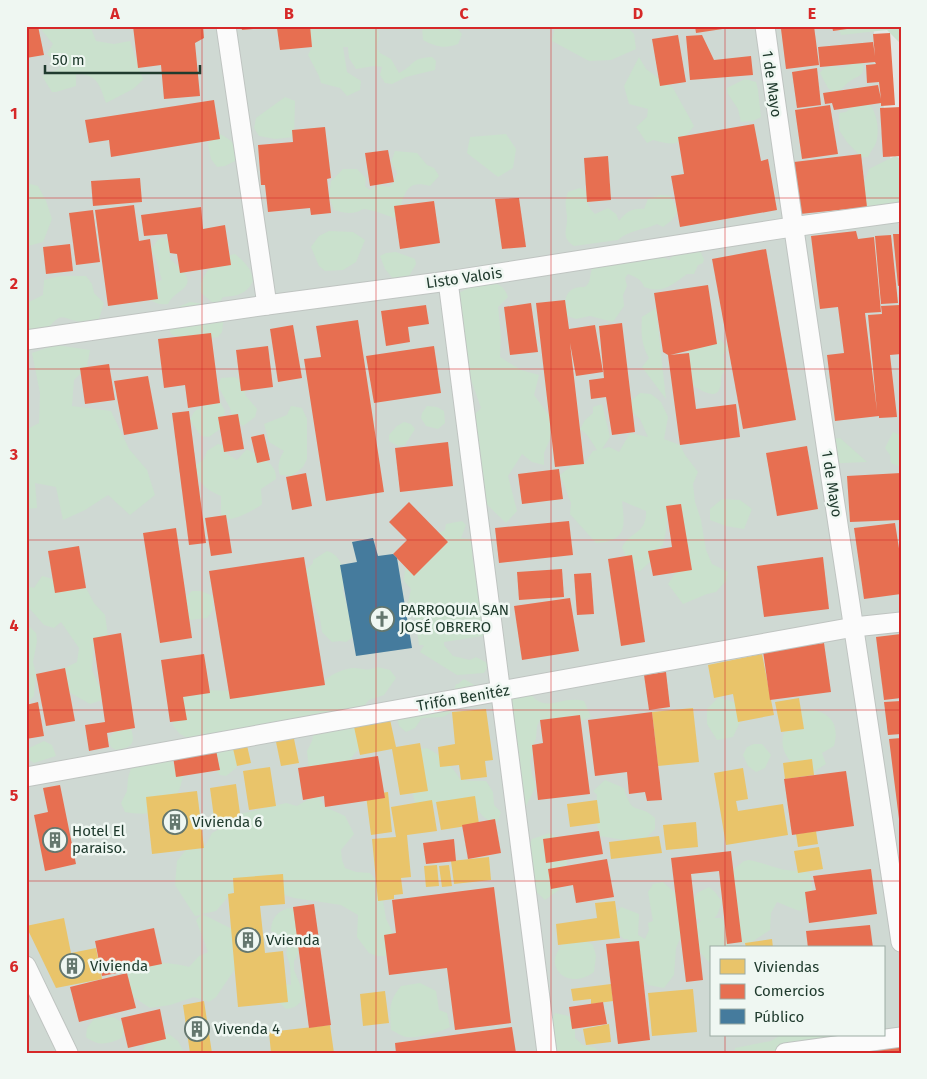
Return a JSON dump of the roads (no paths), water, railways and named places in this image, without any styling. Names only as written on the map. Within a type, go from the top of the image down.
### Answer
[{"type":"street","points":[[226,26],[267,304]]},
{"type":"street","name":"1 de Mayo","points":[[765,26],[792,227],[901,942]]},
{"type":"street","name":"Listo Valois","points":[[26,340],[267,304],[448,281],[792,227],[901,212]]},
{"type":"street","points":[[448,281],[547,1053]]},
{"type":"street","name":"Trifón Benitéz","points":[[26,777],[854,627],[901,622]]},
{"type":"street","points":[[26,966],[68,1053]]},
{"type":"street","points":[[785,1053],[901,1037]]},
{"type":"place","name":"PARROQUIA SAN JOSÉ OBRERO","points":[[382,619]]},
{"type":"place","name":"Vivienda 6","points":[[175,822]]},
{"type":"place","name":"Hotel El paraiso.","points":[[55,840]]},
{"type":"place","name":"Vvienda","points":[[248,940]]},
{"type":"place","name":"Vivienda","points":[[72,966]]},
{"type":"place","name":"Vivenda 4","points":[[197,1029]]}]
